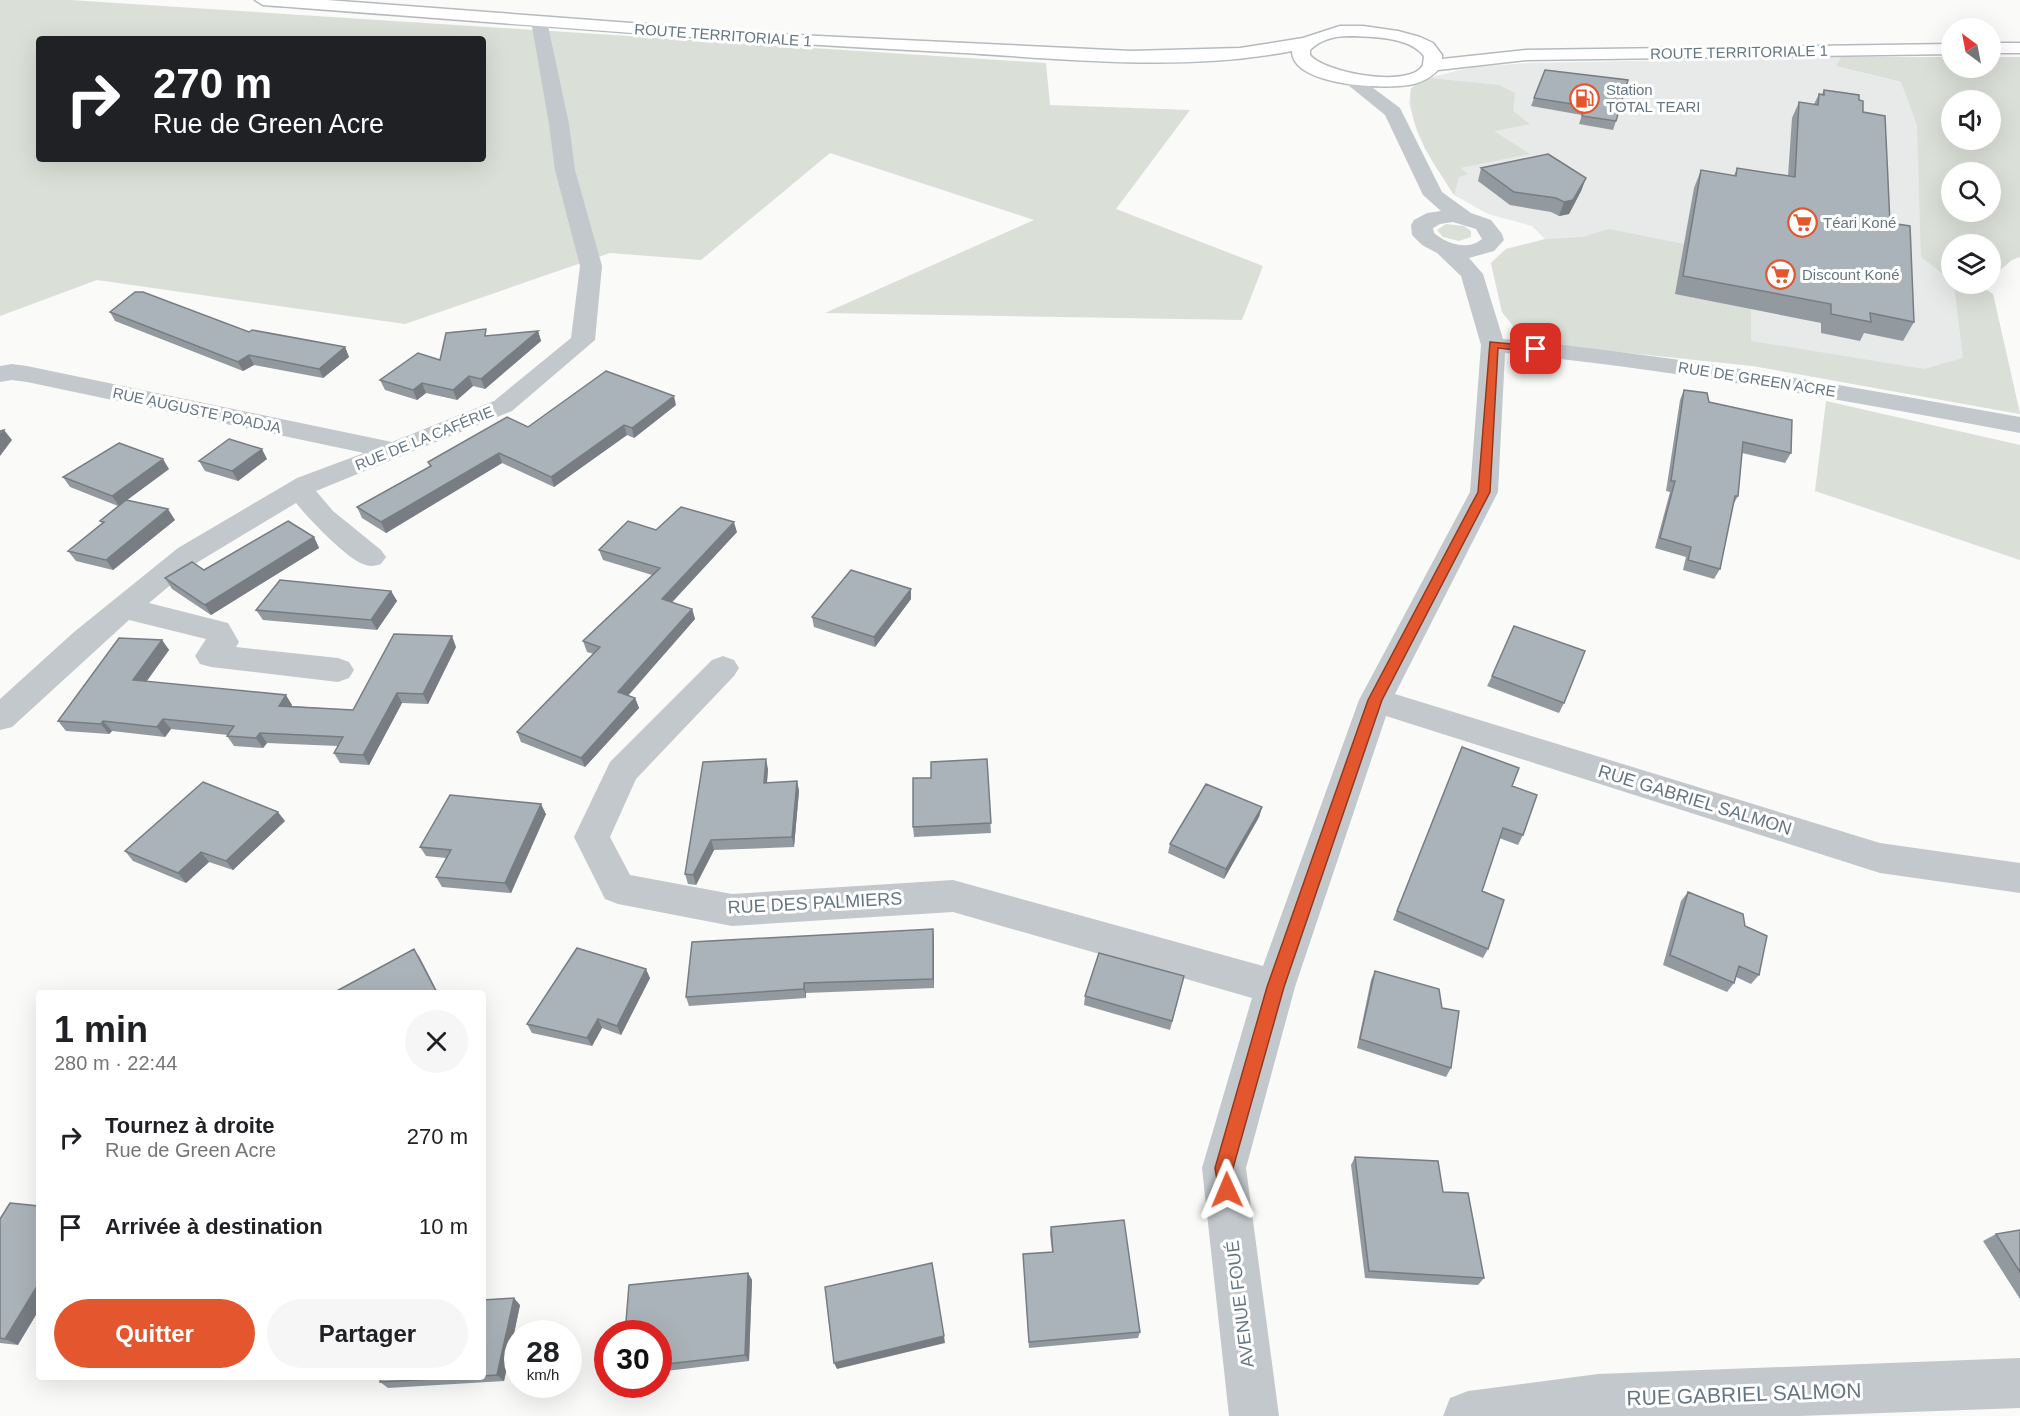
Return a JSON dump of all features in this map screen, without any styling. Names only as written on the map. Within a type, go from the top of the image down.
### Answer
[{"type":"main road","name":"ROUTE TERRITORIALE 1","points":[[263,0],[776,39],[1119,56],[1184,56],[1260,52],[1304,43],[1324,34],[1357,30],[1388,33],[1420,44],[1447,49],[1526,55],[1941,49]]},
{"type":"main road","points":[[1304,43],[1300,49],[1302,56],[1316,69]]},
{"type":"main road","points":[[1399,81],[1420,75],[1432,65],[1433,58],[1429,51],[1420,44]]},
{"type":"main road","points":[[2001,48],[2020,48]]},
{"type":"main road","name":"ROUTE TERRITORIALE 1","points":[[1432,65],[1526,55]]},
{"type":"main road","name":"ROUTE TERRITORIALE 1","points":[[1184,56],[1267,62],[1316,69],[1351,80],[1399,81]]},
{"type":"street","name":"RUE DE LA CAFÉRIE","points":[[0,718],[124,608],[188,555],[299,489],[503,406],[583,340],[591,266],[565,170],[539,21]]},
{"type":"street","points":[[1351,80],[1393,112],[1433,195],[1462,218]]},
{"type":"street","points":[[1393,112],[1399,81]]},
{"type":"street","points":[[1433,195],[1428,220],[1443,217],[1462,218],[1479,222],[1493,235],[1491,244],[1475,262]]},
{"type":"street","name":"AVENUE FOUÉ","points":[[1254,1416],[1224,1168],[1275,987],[1375,700],[1484,492],[1493,345],[1475,262],[1433,244],[1423,235],[1422,225],[1428,220]]},
{"type":"street","name":"RUE DE GREEN ACRE","points":[[1493,345],[1600,355],[1768,379],[2020,425]]},
{"type":"street","name":"RUE AUGUSTE POADJA","points":[[0,374],[12,372],[27,374],[394,451]]},
{"type":"street","points":[[299,489],[323,517],[371,557]]},
{"type":"street","points":[[124,608],[217,631],[223,642],[211,656],[338,670]]},
{"type":"street","name":"RUE DES PALMIERS","points":[[723,668],[622,771],[592,837],[618,888],[732,910],[953,896],[1275,987]]},
{"type":"street","name":"RUE GABRIEL SALMON","points":[[1375,700],[1880,858],[2020,878]]},
{"type":"street","name":"RUE GABRIEL SALMON","points":[[1468,1416],[1598,1399],[2020,1383]]},
{"type":"shaded area","points":[[0,0],[70,0],[1046,63],[1050,105],[1190,110],[1116,209],[1263,266],[1242,320],[825,313],[1034,220],[830,153],[701,260],[610,253],[405,324],[97,280],[0,316]]},
{"type":"shaded area","points":[[1841,57],[1836,66],[1936,91],[1942,162],[1941,222],[1948,222],[1949,234],[1941,234],[1941,294],[1993,294],[2020,414],[1753,366],[1526,342],[1502,312],[1491,263],[1506,249],[1545,239],[1532,226],[1488,214],[1454,195],[1425,149],[1409,104],[1411,88],[1428,78],[1472,67],[1528,63]]},
{"type":"shaded area","points":[[1841,57],[1941,57],[1941,78],[2001,78],[2001,57],[2020,57],[2020,257],[2012,260],[2001,269],[2001,234],[1941,234],[1941,272],[1921,257],[1917,125],[1901,82],[1836,66]]},
{"type":"shaded area","points":[[1428,78],[1499,85],[1515,93],[1513,111],[1530,124],[1494,131],[1530,154],[1460,168],[1468,174],[1459,177],[1454,195],[1423,144],[1413,117],[1411,88]]},
{"type":"shaded area","points":[[1446,224],[1464,226],[1471,231],[1471,237],[1459,241],[1443,237],[1437,230]]},
{"type":"shaded area","points":[[1609,229],[1684,244],[1751,309],[1751,341],[1924,369],[1963,358],[1955,294],[1993,294],[2020,414],[1753,366],[1526,342],[1502,312],[1491,263],[1506,249],[1546,239],[1583,237]]},
{"type":"shaded area","points":[[1826,401],[2020,445],[2020,560],[1815,491]]},
{"type":"building","points":[[1545,70],[1628,80],[1616,121],[1582,116],[1585,106],[1534,98]]},
{"type":"building","name":"Téari Koné","points":[[1824,90],[1859,95],[1859,100],[1863,101],[1863,112],[1885,116],[1890,223],[1910,226],[1914,322],[1870,313],[1871,322],[1831,314],[1831,304],[1683,276],[1701,170],[1736,176],[1737,168],[1795,177],[1799,102],[1818,105],[1819,94],[1824,95]]},
{"type":"building","points":[[1548,154],[1586,178],[1573,200],[1564,202],[1556,198],[1514,192],[1481,168]]},
{"type":"building","points":[[135,292],[143,292],[249,332],[252,330],[345,347],[319,369],[249,355],[238,362],[110,312]]},
{"type":"building","points":[[486,329],[485,336],[538,331],[481,379],[469,376],[453,390],[422,383],[413,390],[380,380],[418,353],[440,360],[446,333]]},
{"type":"building","points":[[606,371],[674,396],[632,428],[624,425],[551,477],[499,453],[381,522],[357,507],[431,466],[428,462],[507,417],[528,427]]},
{"type":"building","points":[[1684,390],[1707,393],[1709,402],[1792,420],[1791,453],[1743,442],[1738,496],[1735,496],[1720,569],[1688,560],[1691,547],[1660,538],[1675,481],[1671,481]]},
{"type":"building","points":[[229,439],[262,449],[232,471],[199,461]]},
{"type":"building","points":[[119,443],[163,459],[112,496],[63,477]]},
{"type":"building","points":[[126,500],[168,509],[106,560],[68,551],[104,522],[100,521]]},
{"type":"building","points":[[681,507],[734,522],[662,599],[692,609],[618,692],[635,698],[581,758],[517,732],[600,647],[583,641],[660,568],[599,550],[628,521],[656,530]]},
{"type":"building","points":[[288,521],[314,537],[205,605],[165,578],[192,562],[204,570]]},
{"type":"building","points":[[851,570],[911,589],[874,637],[812,617]]},
{"type":"building","points":[[280,580],[391,591],[371,620],[256,610]]},
{"type":"building","points":[[1514,626],[1585,651],[1564,703],[1492,676]]},
{"type":"building","points":[[394,634],[452,636],[423,694],[397,693],[363,755],[334,753],[343,737],[260,733],[256,738],[227,736],[234,726],[163,719],[157,727],[103,721],[101,724],[58,721],[119,638],[162,640],[133,680],[286,695],[279,706],[353,710]]},
{"type":"building","points":[[1462,747],[1519,768],[1512,786],[1537,795],[1523,835],[1503,828],[1482,891],[1504,900],[1488,949],[1397,911]]},
{"type":"building","points":[[766,759],[764,783],[797,781],[792,837],[711,840],[693,875],[685,874],[703,762]]},
{"type":"building","points":[[987,759],[991,823],[913,827],[913,778],[931,778],[931,762]]},
{"type":"building","points":[[203,782],[278,812],[226,861],[201,852],[178,873],[125,851]]},
{"type":"building","points":[[1206,784],[1262,807],[1226,869],[1170,844]]},
{"type":"building","points":[[450,795],[541,804],[505,883],[436,877],[451,850],[420,847]]},
{"type":"building","points":[[1688,892],[1743,914],[1745,926],[1767,936],[1759,975],[1739,966],[1734,983],[1670,955]]},
{"type":"building","points":[[933,929],[933,979],[804,983],[804,989],[686,997],[692,942]]},
{"type":"building","points":[[577,948],[646,969],[617,1026],[598,1019],[587,1038],[527,1024]]},
{"type":"building","points":[[414,949],[435,990],[339,990]]},
{"type":"building","points":[[1099,953],[1184,976],[1172,1021],[1085,996]]},
{"type":"building","points":[[1375,971],[1439,989],[1442,1008],[1459,1011],[1451,1068],[1360,1039]]},
{"type":"building","points":[[1355,1157],[1438,1161],[1443,1192],[1468,1193],[1484,1278],[1369,1271]]},
{"type":"building","points":[[10,1203],[36,1206],[36,1288],[5,1339],[0,1338],[0,1219]]},
{"type":"building","points":[[1124,1220],[1140,1332],[1029,1342],[1023,1254],[1053,1252],[1051,1227]]},
{"type":"building","points":[[2020,1230],[2020,1272],[1996,1234]]},
{"type":"building","points":[[932,1263],[944,1336],[834,1363],[825,1287]]},
{"type":"building","points":[[748,1273],[745,1355],[672,1363],[672,1320],[626,1320],[629,1285]]},
{"type":"building","points":[[514,1298],[509,1320],[504,1320],[504,1343],[497,1375],[486,1376],[486,1300]]},
{"type":"building","points":[[380,1380],[416,1380],[380,1382]]},
{"type":"place","name":"Station TOTAL TEARI","points":[[1585,98]]},
{"type":"place","name":"Téari Koné","points":[[1802,222]]},
{"type":"place","name":"Discount Koné","points":[[1781,274]]},
{"type":"route","points":[[1227,1190],[1224,1168],[1275,987],[1375,700],[1484,492],[1493,345],[1536,349]]}]
